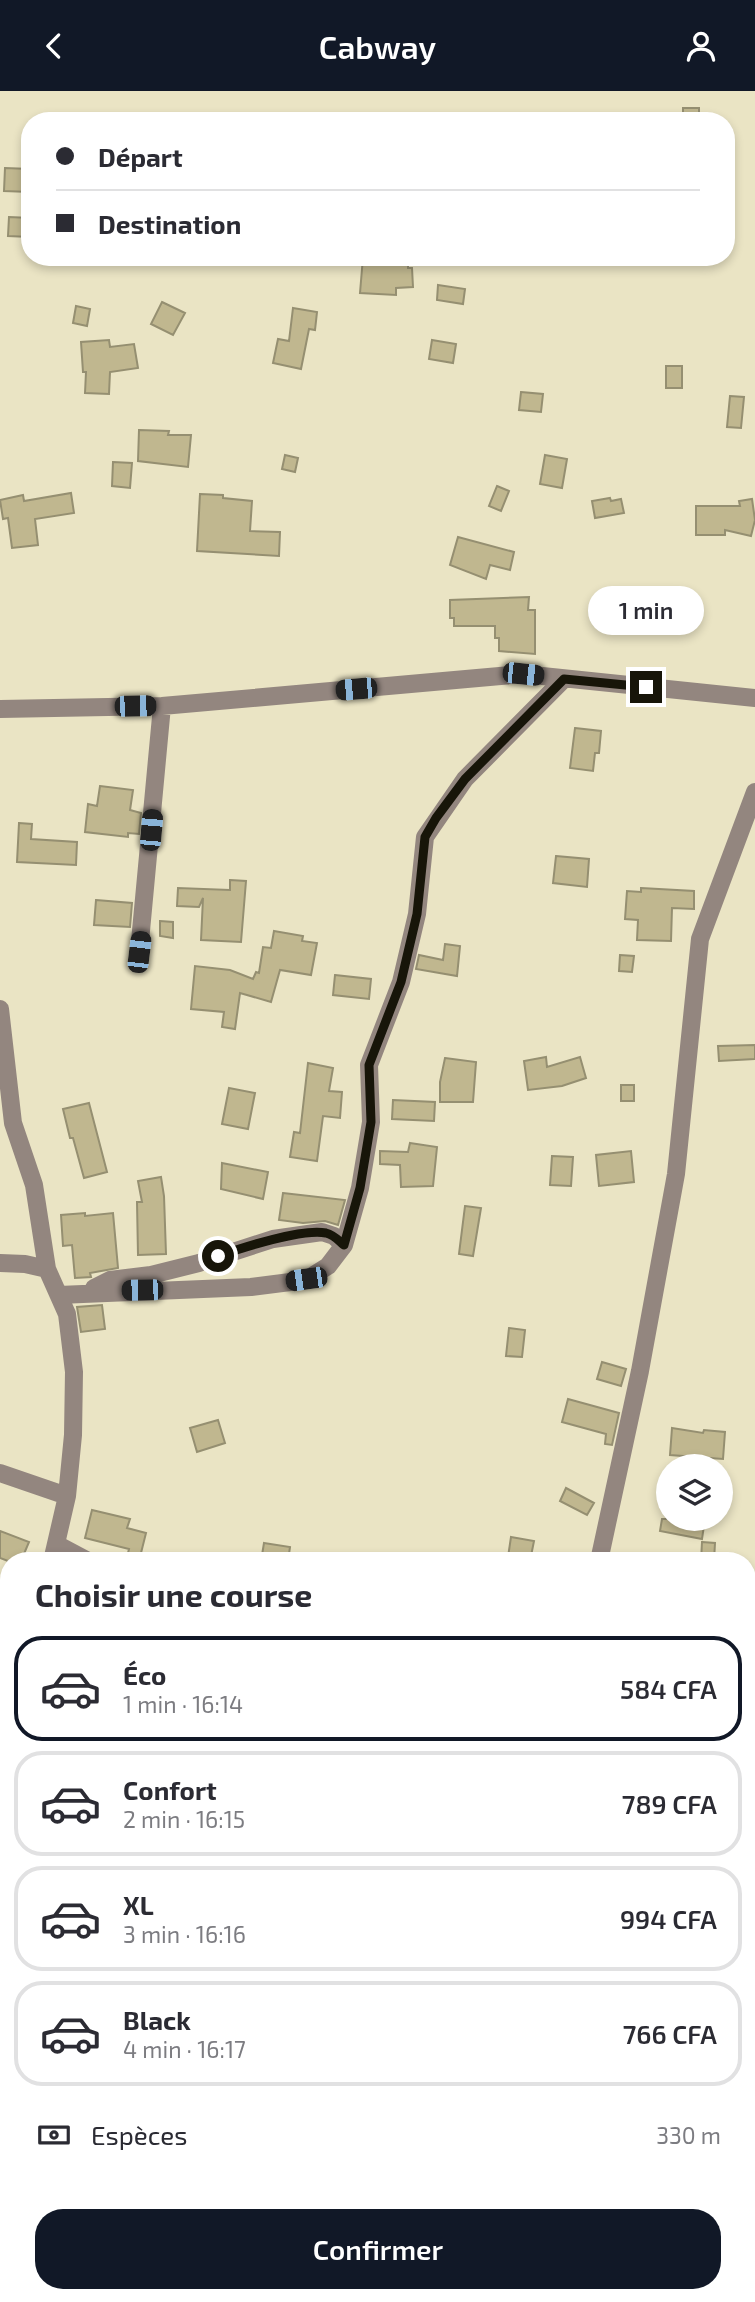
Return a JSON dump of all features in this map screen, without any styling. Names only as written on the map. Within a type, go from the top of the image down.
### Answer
[{"type":"street","points":[[0,709],[162,706],[523,674],[755,698]]},
{"type":"street","points":[[59,1295],[251,1287],[306,1279],[328,1266],[344,1245],[360,1188],[371,1122],[369,1065],[401,982],[417,914],[425,837],[465,779],[564,679]]},
{"type":"street","points":[[139,952],[162,706]]},
{"type":"street","points":[[601,1552],[640,1371],[676,1174],[700,939],[755,792]]},
{"type":"street","points":[[0,1009],[13,1123],[34,1185],[47,1269],[67,1314],[74,1372],[73,1436],[67,1496],[54,1552]]},
{"type":"street","points":[[88,1292],[110,1280],[151,1275],[199,1263],[273,1239],[322,1232],[334,1236],[344,1245]]},
{"type":"street","points":[[0,1263],[25,1264],[47,1269]]},
{"type":"street","points":[[0,1473],[67,1496]]},
{"type":"building","points":[[683,108],[699,108],[699,112],[683,112]]},
{"type":"building","points":[[5,168],[21,169],[21,192],[4,191]]},
{"type":"building","points":[[9,217],[21,218],[21,237],[8,236]]},
{"type":"building","points":[[362,266],[412,268],[413,287],[396,288],[396,295],[360,293]]},
{"type":"building","points":[[438,285],[465,289],[463,304],[437,300]]},
{"type":"building","points":[[162,302],[185,313],[173,335],[151,324]]},
{"type":"building","points":[[76,306],[90,309],[87,326],[73,323]]},
{"type":"building","points":[[293,308],[317,312],[315,330],[309,329],[301,369],[273,363],[278,339],[289,341]]},
{"type":"building","points":[[109,340],[110,347],[134,344],[138,368],[110,372],[109,394],[85,393],[86,372],[83,372],[81,342]]},
{"type":"building","points":[[432,340],[456,344],[453,363],[429,359]]},
{"type":"building","points":[[666,366],[682,366],[682,388],[666,388]]},
{"type":"building","points":[[521,392],[543,394],[541,412],[519,410]]},
{"type":"building","points":[[730,396],[744,397],[741,428],[727,427]]},
{"type":"building","points":[[139,430],[169,431],[168,435],[191,435],[188,467],[138,461]]},
{"type":"building","points":[[285,455],[298,458],[295,472],[282,469]]},
{"type":"building","points":[[545,455],[567,459],[562,488],[540,484]]},
{"type":"building","points":[[113,462],[132,463],[130,488],[112,486]]},
{"type":"building","points":[[497,486],[509,491],[501,511],[489,506]]},
{"type":"building","points":[[71,493],[74,513],[35,519],[38,545],[12,548],[8,518],[3,519],[0,500],[23,495],[24,501]]},
{"type":"building","points":[[200,494],[252,501],[250,531],[280,532],[279,556],[197,551]]},
{"type":"building","points":[[610,498],[611,501],[621,499],[624,513],[595,518],[592,501]]},
{"type":"building","points":[[752,499],[755,520],[751,536],[725,530],[725,535],[696,535],[696,506],[740,506],[739,501]]},
{"type":"building","points":[[458,537],[514,552],[510,570],[490,565],[486,579],[450,565]]},
{"type":"building","points":[[653,595],[666,596],[664,633],[651,632]]},
{"type":"building","points":[[529,597],[528,610],[535,610],[535,654],[499,651],[495,626],[454,626],[454,618],[450,618],[450,600]]},
{"type":"building","points":[[575,728],[601,731],[599,753],[595,753],[593,771],[570,768]]},
{"type":"building","points":[[100,786],[133,790],[130,810],[141,813],[139,834],[128,833],[128,837],[85,832],[88,804],[97,806]]},
{"type":"building","points":[[19,823],[32,824],[31,839],[77,842],[76,865],[17,862]]},
{"type":"building","points":[[556,856],[589,859],[587,887],[553,883]]},
{"type":"building","points":[[230,880],[246,881],[241,942],[201,940],[203,898],[199,907],[177,906],[178,888],[230,890]]},
{"type":"building","points":[[641,888],[694,891],[694,909],[672,908],[671,941],[637,940],[638,920],[625,919],[627,891],[641,892]]},
{"type":"building","points":[[96,900],[132,903],[130,927],[94,925]]},
{"type":"building","points":[[160,921],[173,922],[173,938],[160,936]]},
{"type":"building","points":[[274,931],[303,936],[302,941],[317,943],[311,975],[280,970],[271,1002],[240,993],[235,1029],[222,1027],[224,1012],[191,1009],[195,966],[230,970],[253,979],[256,972],[259,973],[263,947],[271,948]]},
{"type":"building","points":[[445,944],[460,946],[457,976],[416,969],[419,955],[443,960]]},
{"type":"building","points":[[620,955],[634,956],[632,972],[619,971]]},
{"type":"building","points":[[335,975],[371,979],[369,999],[333,995]]},
{"type":"building","points":[[755,1045],[755,1059],[719,1061],[718,1046]]},
{"type":"building","points":[[546,1057],[547,1067],[580,1057],[586,1078],[562,1086],[528,1090],[524,1061]]},
{"type":"building","points":[[445,1058],[476,1062],[473,1102],[440,1102],[440,1082]]},
{"type":"building","points":[[308,1063],[333,1068],[329,1091],[342,1092],[340,1118],[323,1116],[317,1161],[290,1157],[294,1132],[300,1133]]},
{"type":"building","points":[[621,1085],[634,1085],[634,1101],[621,1101]]},
{"type":"building","points":[[229,1088],[255,1093],[248,1129],[222,1124]]},
{"type":"building","points":[[393,1100],[435,1102],[434,1121],[392,1119]]},
{"type":"building","points":[[89,1103],[107,1172],[84,1178],[63,1109]]},
{"type":"building","points":[[410,1143],[437,1147],[433,1186],[401,1187],[400,1165],[380,1164],[380,1151],[408,1152]]},
{"type":"building","points":[[631,1151],[634,1182],[599,1186],[596,1155]]},
{"type":"building","points":[[552,1156],[573,1157],[571,1186],[550,1185]]},
{"type":"building","points":[[222,1163],[268,1172],[263,1199],[221,1189]]},
{"type":"building","points":[[161,1177],[166,1254],[138,1255],[137,1202],[142,1202],[138,1181]]},
{"type":"building","points":[[283,1193],[345,1200],[338,1225],[325,1221],[303,1223],[279,1220]]},
{"type":"building","points":[[465,1206],[481,1208],[473,1256],[459,1254]]},
{"type":"building","points":[[85,1213],[85,1216],[113,1213],[118,1268],[90,1273],[91,1277],[75,1278],[72,1245],[63,1246],[61,1215]]},
{"type":"building","points":[[102,1305],[105,1329],[81,1332],[77,1307]]},
{"type":"building","points":[[509,1328],[525,1330],[522,1357],[506,1356]]},
{"type":"building","points":[[602,1362],[626,1369],[621,1386],[597,1379]]},
{"type":"building","points":[[568,1399],[619,1413],[612,1445],[605,1444],[606,1434],[562,1422]]},
{"type":"building","points":[[218,1420],[225,1443],[197,1452],[190,1428]]},
{"type":"building","points":[[672,1428],[703,1433],[704,1430],[725,1432],[723,1454],[670,1454]]},
{"type":"building","points":[[566,1488],[594,1503],[587,1515],[560,1501]]},
{"type":"building","points":[[92,1510],[130,1519],[127,1528],[146,1533],[141,1552],[128,1552],[129,1549],[85,1538]]},
{"type":"building","points":[[0,1531],[29,1542],[25,1552],[0,1552]]},
{"type":"building","points":[[660,1531],[703,1531],[702,1539]]},
{"type":"building","points":[[511,1537],[534,1541],[532,1552],[509,1552]]},
{"type":"building","points":[[702,1542],[715,1543],[714,1552],[701,1552]]},
{"type":"building","points":[[264,1543],[290,1547],[289,1552],[262,1552]]},
{"type":"route","points":[[218,1256],[273,1239],[322,1232],[334,1236],[344,1245],[360,1188],[371,1122],[369,1065],[401,982],[417,914],[425,837],[465,779],[564,679],[646,687]]}]
